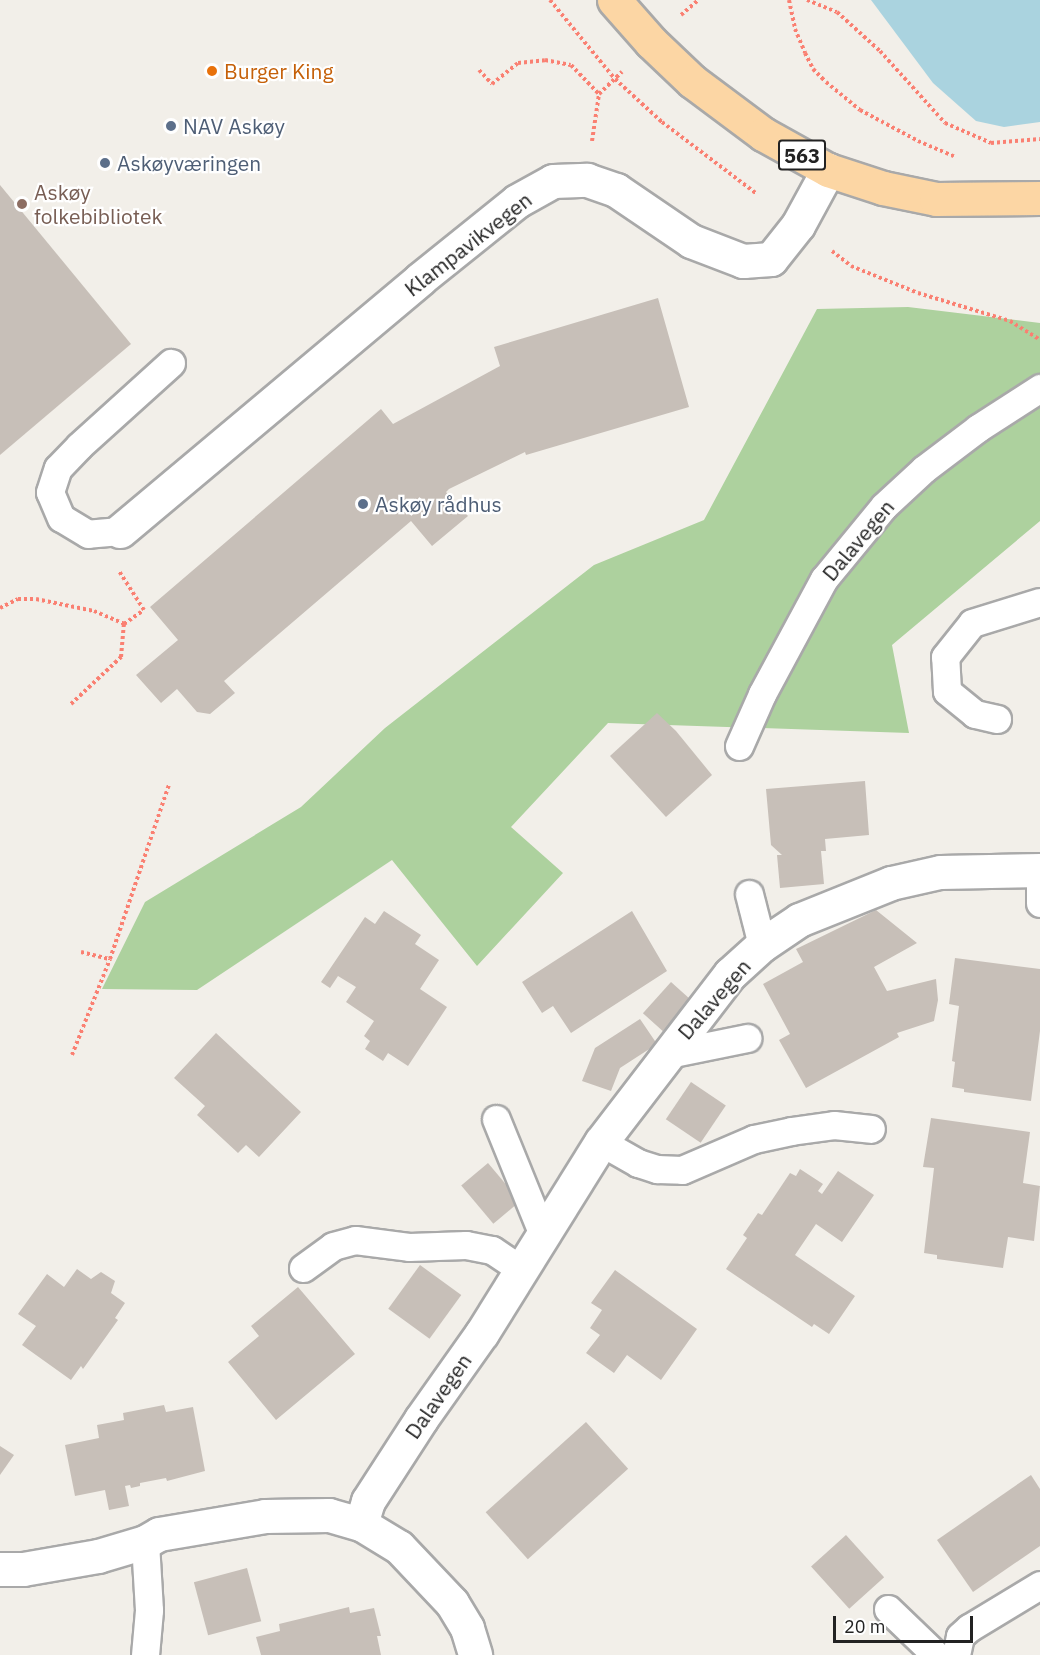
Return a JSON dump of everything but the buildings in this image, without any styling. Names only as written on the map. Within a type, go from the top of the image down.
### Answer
[{"type":"main road","name":"563","points":[[614,0],[651,42],[701,88],[763,134],[828,170],[883,188],[936,199],[1040,198]]},
{"type":"street","name":"Klampavikvegen","points":[[107,532],[518,201],[553,182],[587,180],[616,190],[691,242],[743,261],[771,259],[798,225],[828,170]]},
{"type":"street","name":"Dalavegen","points":[[361,1524],[368,1501],[544,1237],[601,1142],[730,974],[762,945],[799,920],[891,883],[940,872],[1040,870]]},
{"type":"street","points":[[0,1569],[23,1569],[98,1556],[145,1542],[159,1534],[265,1516],[329,1515],[361,1524],[399,1547],[431,1578],[452,1603],[466,1628],[475,1655]]},
{"type":"lane","points":[[107,532],[88,534],[61,518],[50,492],[58,468],[171,363]]},
{"type":"lane","name":"Dalavegen","points":[[739,746],[762,694],[824,579],[884,506],[924,469],[978,428],[1040,388]]},
{"type":"lane","points":[[997,719],[975,714],[947,691],[945,657],[972,623],[1040,602]]},
{"type":"lane","points":[[1040,886],[1040,903]]},
{"type":"lane","name":"Dalavegen","points":[[749,894],[762,945]]},
{"type":"lane","name":"Dalavegen","points":[[668,1054],[747,1038]]},
{"type":"lane","points":[[496,1119],[544,1237]]},
{"type":"lane","points":[[601,1142],[638,1163],[657,1169],[682,1170],[753,1139],[834,1125],[871,1130]]},
{"type":"lane","points":[[303,1268],[333,1246],[355,1240],[410,1247],[466,1245],[492,1250],[522,1270]]},
{"type":"lane","points":[[145,1542],[149,1610],[145,1655]]},
{"type":"lane","points":[[956,1655],[960,1636],[969,1628],[1040,1585]]},
{"type":"lane","points":[[888,1609],[936,1655]]},
{"type":"path","points":[[550,0],[615,79],[662,122],[758,194]]},
{"type":"path","points":[[678,18],[698,0]]},
{"type":"path","points":[[789,0],[795,29],[813,69],[840,96],[860,110],[918,141],[965,160]]},
{"type":"path","points":[[807,0],[837,12],[880,51],[945,123],[991,143],[1040,139]]},
{"type":"path","points":[[479,70],[492,84],[518,63],[545,60],[571,65],[599,94],[615,79]]},
{"type":"path","points":[[832,251],[851,266],[918,292],[1010,321],[1040,340]]},
{"type":"path","points":[[71,704],[121,657],[124,624],[144,610],[107,532]]},
{"type":"path","points":[[0,608],[18,599],[36,599],[94,611],[124,624]]},
{"type":"path","points":[[72,1055],[110,959],[169,785]]},
{"type":"path","points":[[81,952],[110,959]]},
{"type":"green space","points":[[908,307],[1040,323],[1040,521],[892,645],[909,733],[608,723],[511,827],[563,873],[477,966],[392,860],[197,990],[102,989],[145,902],[301,807],[385,728],[594,565],[704,520],[817,309]]},
{"type":"water","points":[[871,0],[1040,0],[1040,122],[1004,127],[976,121],[933,83]]},
{"type":"place","name":"Burger King","points":[[212,71]]},
{"type":"place","name":"NAV Askøy","points":[[171,126]]},
{"type":"place","name":"Askøyværingen","points":[[105,163]]},
{"type":"place","name":"Askøy folkebibliotek","points":[[22,204]]},
{"type":"place","name":"Askøy rådhus","points":[[363,504]]}]
